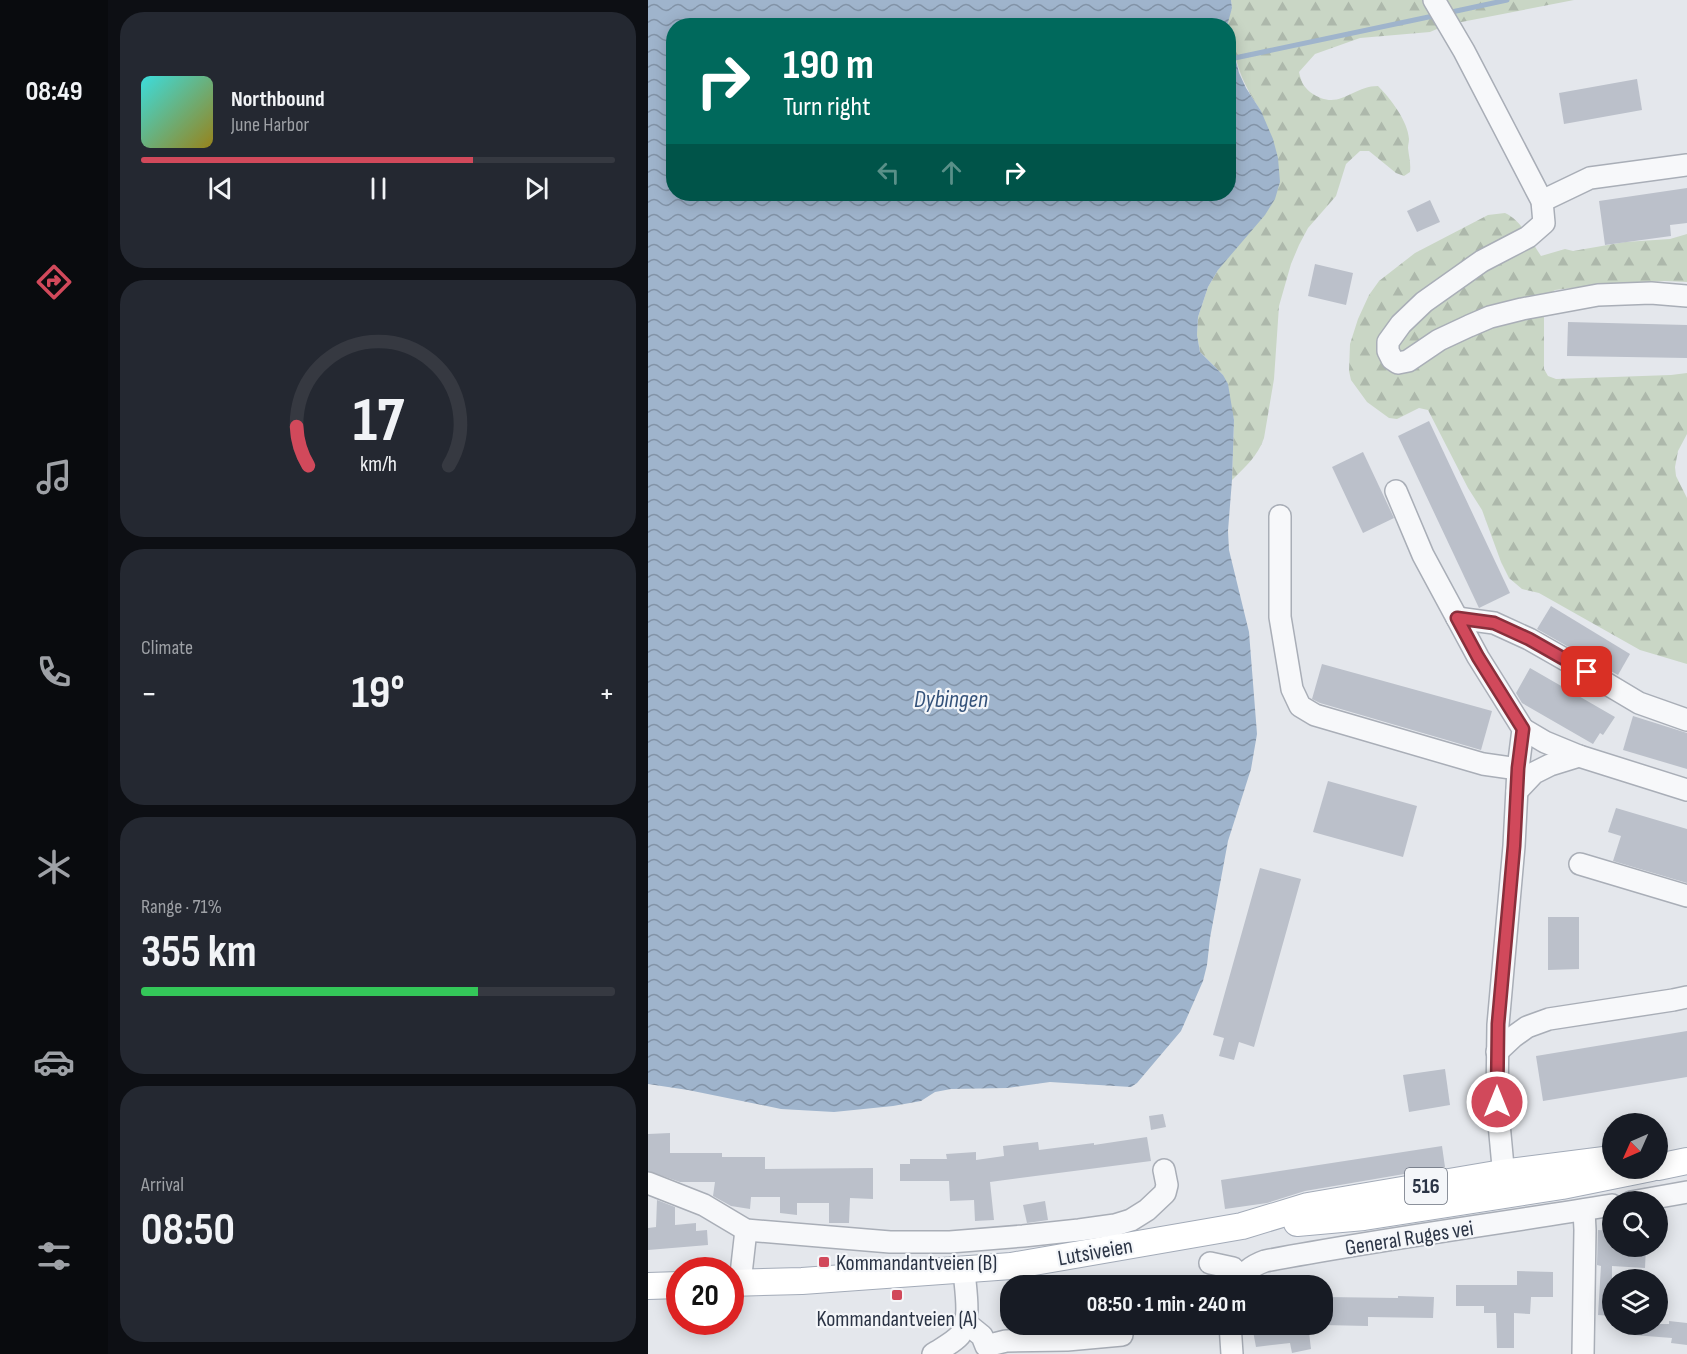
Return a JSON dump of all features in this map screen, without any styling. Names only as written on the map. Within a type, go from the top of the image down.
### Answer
[{"type":"main road","points":[[1668,1152],[1687,1149]]},
{"type":"main road","name":"Lutsiveien","points":[[744,1283],[802,1281],[1011,1266],[1242,1226],[1354,1218],[1602,1161]]},
{"type":"main road","points":[[1668,1165],[1687,1161]]},
{"type":"main road","name":"Lutsiveien","points":[[1504,1184],[1562,1186],[1602,1178]]},
{"type":"main road","points":[[648,1286],[666,1285]]},
{"type":"street","points":[[1434,0],[1464,51],[1542,201],[1544,223],[1528,237],[1473,267],[1424,302],[1401,324],[1388,342],[1388,351],[1392,359],[1398,363],[1408,361],[1439,340],[1490,317],[1540,305],[1598,295],[1651,293],[1687,296]]},
{"type":"street","points":[[1542,201],[1590,178],[1687,165]]},
{"type":"street","points":[[1396,491],[1423,555],[1478,657],[1523,729],[1545,742],[1580,756],[1687,790]]},
{"type":"street","points":[[1280,516],[1280,616],[1292,689],[1300,706],[1315,715],[1483,764],[1518,768]]},
{"type":"street","points":[[1457,618],[1494,623],[1558,656],[1639,703],[1687,720]]},
{"type":"street","points":[[1504,1184],[1497,1102],[1498,1024],[1523,729]]},
{"type":"street","points":[[1517,791],[1534,773],[1550,765],[1580,756]]},
{"type":"street","points":[[1580,864],[1687,896]]},
{"type":"street","points":[[1497,1052],[1527,1027],[1549,1019],[1687,997]]},
{"type":"street","points":[[648,1183],[704,1204],[746,1230],[890,1242],[926,1242],[1002,1238],[1115,1225],[1141,1215],[1165,1193],[1167,1185],[1164,1170]]},
{"type":"street","points":[[1668,1195],[1687,1192]]},
{"type":"street","name":"General Ruges vei","points":[[1242,1275],[1254,1264],[1265,1261],[1602,1207]]},
{"type":"street","points":[[1583,1354],[1584,1210]]},
{"type":"street","points":[[740,1257],[746,1230]]},
{"type":"street","name":"General Ruges vei","points":[[1210,1263],[1233,1268],[1236,1275]]},
{"type":"street","points":[[933,1354],[957,1338],[966,1323],[964,1270]]},
{"type":"street","points":[[966,1323],[982,1336],[986,1346],[1006,1341],[1067,1341],[1122,1335]]},
{"type":"street","points":[[1231,1335],[1232,1354]]},
{"type":"green space","points":[[1231,0],[1574,0],[1446,25],[1430,32],[1360,38],[1315,54],[1299,72],[1310,92],[1329,100],[1378,86],[1393,103],[1408,132],[1410,172],[1404,176],[1396,173],[1369,151],[1360,151],[1346,164],[1336,196],[1308,228],[1291,264],[1279,306],[1274,379],[1264,438],[1255,456],[1232,480],[1234,420],[1223,375],[1200,352],[1197,335],[1198,317],[1208,287],[1218,270],[1261,111],[1251,96],[1238,67],[1236,18],[1228,18],[1232,8]]},
{"type":"green space","points":[[1505,213],[1521,226],[1541,256],[1565,249],[1573,251],[1625,242],[1670,239],[1687,234],[1687,282],[1596,285],[1555,290],[1548,295],[1544,313],[1544,369],[1548,376],[1556,379],[1687,373],[1687,434],[1678,451],[1675,467],[1676,476],[1687,498],[1687,664],[1640,650],[1539,593],[1522,589],[1509,578],[1482,510],[1468,488],[1428,410],[1419,408],[1397,419],[1389,418],[1367,402],[1351,380],[1350,344],[1369,295],[1379,281],[1415,253],[1488,215]]},
{"type":"water","name":"Dybingen","points":[[648,0],[1231,0],[1229,18],[666,18],[666,201],[1236,201],[1236,61],[1246,88],[1261,111],[1273,139],[1278,158],[1280,182],[1275,199],[1265,215],[1218,270],[1208,287],[1198,317],[1197,335],[1200,352],[1223,375],[1228,384],[1234,420],[1229,550],[1249,632],[1257,734],[1251,769],[1228,841],[1203,981],[1181,1031],[1137,1083],[1131,1087],[1050,1082],[1007,1088],[951,1089],[935,1092],[921,1101],[834,1112],[781,1109],[648,1084]]},
{"type":"building","points":[[1637,79],[1642,110],[1564,124],[1559,93]]},
{"type":"building","points":[[1687,188],[1687,223],[1670,225],[1671,236],[1605,245],[1599,201]]},
{"type":"building","points":[[1430,200],[1440,222],[1417,232],[1407,211]]},
{"type":"building","points":[[1315,264],[1353,273],[1346,305],[1308,296]]},
{"type":"building","points":[[1568,322],[1687,325],[1687,358],[1567,356]]},
{"type":"building","points":[[1429,421],[1510,593],[1479,608],[1398,436]]},
{"type":"building","points":[[1363,452],[1394,518],[1363,533],[1332,467]]},
{"type":"building","points":[[1551,606],[1630,654],[1618,675],[1537,629]]},
{"type":"building","points":[[1322,664],[1492,711],[1481,750],[1312,699]]},
{"type":"building","points":[[1530,668],[1615,717],[1603,735],[1600,733],[1593,744],[1522,703],[1516,693]]},
{"type":"building","points":[[1633,716],[1687,733],[1687,769],[1623,750]]},
{"type":"building","points":[[1328,781],[1417,806],[1403,857],[1313,832]]},
{"type":"building","points":[[1616,808],[1687,829],[1687,883],[1613,861],[1621,836],[1608,832]]},
{"type":"building","points":[[1260,868],[1301,879],[1254,1047],[1239,1042],[1234,1060],[1219,1056],[1224,1038],[1213,1035]]},
{"type":"building","points":[[1548,917],[1579,917],[1579,969],[1548,970]]},
{"type":"building","points":[[1687,1031],[1687,1077],[1543,1101],[1536,1056]]},
{"type":"building","points":[[1445,1069],[1450,1105],[1409,1112],[1403,1075]]},
{"type":"building","points":[[1163,1114],[1166,1127],[1151,1130],[1149,1116]]},
{"type":"building","points":[[670,1133],[670,1153],[722,1153],[722,1157],[765,1157],[765,1169],[873,1168],[873,1199],[850,1198],[849,1223],[829,1223],[829,1203],[797,1203],[797,1215],[780,1213],[780,1197],[751,1197],[750,1209],[731,1206],[713,1196],[715,1182],[680,1182],[648,1171],[648,1134]]},
{"type":"building","points":[[1147,1137],[1151,1161],[990,1182],[994,1220],[975,1221],[974,1200],[950,1201],[949,1181],[900,1181],[900,1164],[910,1164],[910,1159],[947,1159],[946,1154],[976,1152],[976,1160],[1004,1156],[1003,1146],[1038,1142],[1039,1150]]},
{"type":"building","points":[[1442,1146],[1445,1167],[1305,1191],[1267,1203],[1225,1209],[1221,1180]]},
{"type":"building","points":[[657,1200],[675,1207],[675,1225],[696,1223],[696,1231],[707,1230],[708,1245],[648,1250],[648,1228],[656,1227]]},
{"type":"building","points":[[1045,1201],[1048,1220],[1027,1223],[1023,1205]]},
{"type":"building","points":[[1598,1230],[1602,1230],[1602,1257],[1646,1257],[1645,1268],[1612,1266],[1612,1269],[1602,1269],[1602,1315],[1598,1315],[1601,1266],[1597,1265]]},
{"type":"building","points":[[1517,1271],[1553,1272],[1553,1297],[1531,1297],[1530,1314],[1514,1313],[1514,1348],[1497,1348],[1496,1313],[1484,1313],[1484,1306],[1456,1306],[1456,1285],[1517,1285]]},
{"type":"building","points":[[1398,1296],[1434,1297],[1433,1318],[1368,1317],[1368,1326],[1333,1325],[1333,1297],[1398,1298]]},
{"type":"building","points":[[1669,1321],[1687,1323],[1687,1345],[1671,1343],[1672,1338],[1633,1335],[1668,1335]]},
{"type":"building","points":[[1254,1335],[1309,1335],[1311,1349],[1292,1353],[1290,1343],[1256,1347]]},
{"type":"waterway","points":[[1447,13],[1507,0]]},
{"type":"waterway","points":[[1236,58],[1438,15]]},
{"type":"place","name":"Kommandantveien (B)","points":[[824,1262]]},
{"type":"place","name":"Kommandantveien (A)","points":[[897,1295]]},
{"type":"route","points":[[1497,1102],[1498,1024],[1523,729],[1478,657],[1457,618],[1494,623],[1529,639],[1587,672]]}]
